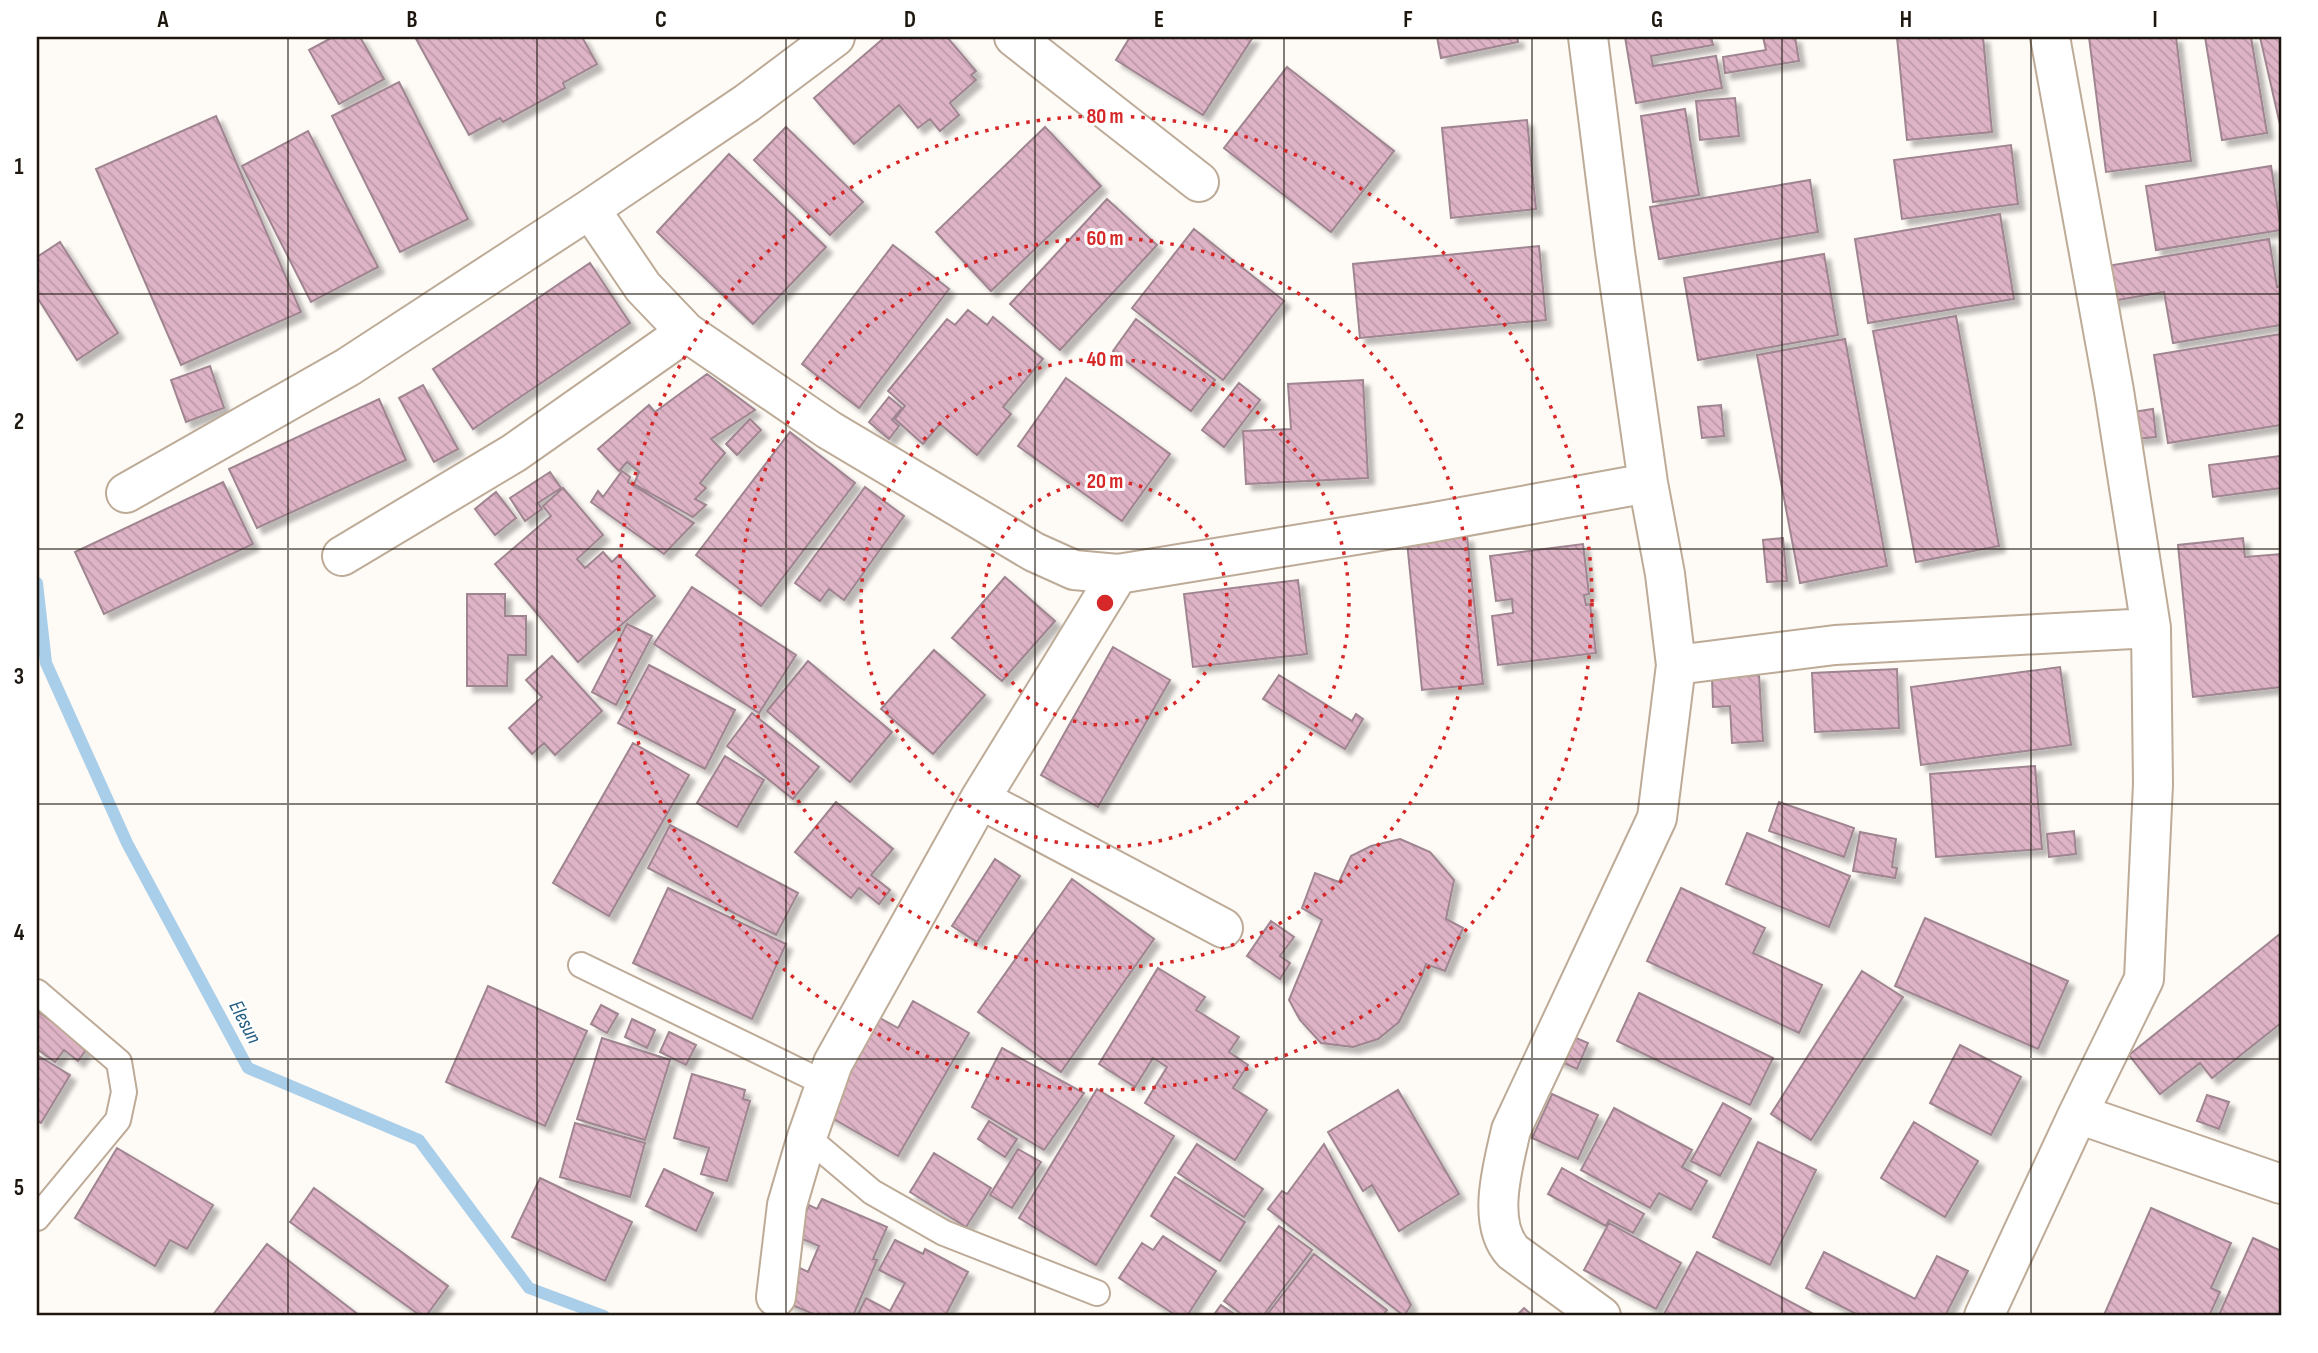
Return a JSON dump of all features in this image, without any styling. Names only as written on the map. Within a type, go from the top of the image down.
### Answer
[{"type":"street","points":[[126,493],[348,366],[747,103],[835,37]]},
{"type":"street","points":[[1014,37],[1199,182]]},
{"type":"street","points":[[1588,37],[1615,252],[1648,483],[1665,574],[1676,664],[1657,818],[1511,1130],[1502,1170],[1498,1210],[1504,1243],[1601,1316]]},
{"type":"street","points":[[1984,1316],[2144,979],[2153,783],[2151,628],[2114,391],[2050,37]]},
{"type":"street","points":[[590,209],[643,287],[686,332],[829,430],[1034,552],[1074,570],[1118,574],[1429,523],[1648,483]]},
{"type":"street","points":[[342,556],[514,453],[686,332]]},
{"type":"street","points":[[776,1297],[787,1205],[832,1063],[979,799],[1118,574]]},
{"type":"street","points":[[1676,664],[1835,645],[2151,628]]},
{"type":"street","points":[[979,799],[1223,928]]},
{"type":"street","points":[[2078,1114],[2281,1184]]},
{"type":"lane","points":[[581,965],[824,1083]]},
{"type":"lane","points":[[37,992],[119,1062],[124,1092],[117,1120],[37,1218]]},
{"type":"lane","points":[[807,1136],[872,1192],[944,1233],[1097,1293]]},
{"type":"building","points":[[333,37],[360,37],[384,79],[339,104],[309,50]]},
{"type":"building","points":[[415,37],[582,37],[597,64],[563,83],[565,88],[503,122],[500,118],[469,135]]},
{"type":"building","points":[[885,37],[947,37],[976,71],[971,75],[976,80],[950,103],[959,115],[940,131],[930,119],[918,128],[899,105],[854,144],[814,98]]},
{"type":"building","points":[[1130,37],[1253,37],[1203,115],[1116,60]]},
{"type":"building","points":[[1437,37],[1517,37],[1518,42],[1441,58]]},
{"type":"building","points":[[1625,37],[1711,37],[1713,45],[1651,56],[1653,66],[1716,56],[1722,88],[1636,103]]},
{"type":"building","points":[[1763,37],[1795,37],[1799,61],[1725,73],[1723,57],[1766,50]]},
{"type":"building","points":[[1897,37],[1983,37],[1992,132],[1907,140]]},
{"type":"building","points":[[2089,37],[2176,37],[2191,161],[2106,172]]},
{"type":"building","points":[[2205,37],[2251,37],[2267,133],[2222,140]]},
{"type":"building","points":[[2260,37],[2281,37],[2281,129]]},
{"type":"building","points":[[1287,67],[1394,151],[1331,232],[1224,148]]},
{"type":"building","points":[[399,82],[468,219],[400,252],[332,116]]},
{"type":"building","points":[[1735,98],[1739,136],[1700,140],[1696,101]]},
{"type":"building","points":[[1685,109],[1699,195],[1653,202],[1641,116]]},
{"type":"building","points":[[216,116],[301,312],[181,365],[96,169]]},
{"type":"building","points":[[1527,120],[1536,209],[1451,218],[1442,128]]},
{"type":"building","points":[[786,127],[863,202],[830,235],[754,160]]},
{"type":"building","points":[[1045,127],[1101,186],[991,291],[936,232]]},
{"type":"building","points":[[308,131],[378,267],[311,302],[242,166]]},
{"type":"building","points":[[2011,145],[2018,204],[1902,219],[1894,160]]},
{"type":"building","points":[[729,154],[826,247],[753,324],[657,232]]},
{"type":"building","points":[[2271,166],[2281,230],[2156,250],[2146,186]]},
{"type":"building","points":[[1810,180],[1818,232],[1659,259],[1650,207]]},
{"type":"building","points":[[1107,199],[1157,245],[1060,350],[1010,304]]},
{"type":"building","points":[[2000,214],[2014,299],[1868,323],[1855,239]]},
{"type":"building","points":[[1194,229],[1284,301],[1223,380],[1132,308]]},
{"type":"building","points":[[2269,239],[2277,287],[2281,286],[2281,325],[2173,343],[2164,292],[2106,302],[2101,267]]},
{"type":"building","points":[[60,242],[118,333],[77,360],[37,297],[37,257]]},
{"type":"building","points":[[893,245],[949,289],[859,408],[802,364]]},
{"type":"building","points":[[1539,246],[1546,320],[1360,338],[1353,264]]},
{"type":"building","points":[[1824,254],[1838,335],[1698,360],[1684,278]]},
{"type":"building","points":[[590,263],[630,323],[473,429],[433,369]]},
{"type":"building","points":[[968,310],[987,325],[993,317],[1043,359],[1003,407],[1011,414],[977,455],[940,424],[923,444],[895,419],[905,406],[888,391],[947,319],[955,325]]},
{"type":"building","points":[[1956,316],[1999,546],[1916,562],[1873,331]]},
{"type":"building","points":[[1136,319],[1215,380],[1191,411],[1113,351]]},
{"type":"building","points":[[2281,334],[2281,425],[2168,443],[2154,355]]},
{"type":"building","points":[[1845,339],[1887,566],[1800,583],[1757,355]]},
{"type":"building","points":[[210,366],[224,408],[186,422],[171,380]]},
{"type":"building","points":[[707,374],[755,410],[711,439],[725,453],[700,483],[706,488],[695,499],[706,505],[693,517],[634,484],[639,472],[627,462],[619,471],[598,449],[649,405],[655,412]]},
{"type":"building","points":[[1066,378],[1170,454],[1122,521],[1018,446]]},
{"type":"building","points":[[1363,380],[1368,478],[1246,484],[1243,431],[1291,429],[1288,384]]},
{"type":"building","points":[[1239,383],[1260,400],[1224,447],[1202,430]]},
{"type":"building","points":[[423,385],[458,449],[434,462],[399,398]]},
{"type":"building","points":[[889,397],[902,408],[892,420],[899,426],[889,439],[869,422]]},
{"type":"building","points":[[379,399],[406,460],[257,528],[229,469]]},
{"type":"building","points":[[1721,405],[1724,436],[1702,438],[1698,407]]},
{"type":"building","points":[[2153,409],[2156,437],[2135,439],[2132,412]]},
{"type":"building","points":[[750,419],[761,430],[737,455],[726,444]]},
{"type":"building","points":[[790,432],[855,483],[761,606],[696,555]]},
{"type":"building","points":[[2281,456],[2281,488],[2213,497],[2209,465]]},
{"type":"building","points":[[622,471],[630,477],[628,482],[694,523],[664,554],[591,502],[598,491],[603,497]]},
{"type":"building","points":[[550,472],[561,488],[538,503],[542,509],[525,521],[510,498]]},
{"type":"building","points":[[223,482],[253,544],[104,614],[75,552]]},
{"type":"building","points":[[865,487],[904,516],[844,600],[829,589],[820,601],[795,583]]},
{"type":"building","points":[[563,488],[603,535],[577,559],[585,568],[603,552],[612,562],[619,555],[655,596],[578,662],[495,564],[551,516],[543,506]]},
{"type":"building","points":[[496,492],[516,518],[495,535],[475,509]]},
{"type":"building","points":[[1467,536],[1483,684],[1422,690],[1407,542]]},
{"type":"building","points":[[1783,538],[1787,581],[1767,582],[1763,540]]},
{"type":"building","points":[[2243,538],[2245,557],[2281,554],[2281,687],[2193,697],[2178,545]]},
{"type":"building","points":[[1583,544],[1589,594],[1584,595],[1586,605],[1590,604],[1596,653],[1498,665],[1492,616],[1513,613],[1512,599],[1496,601],[1490,556]]},
{"type":"building","points":[[1005,577],[1055,621],[1002,681],[952,638]]},
{"type":"building","points":[[1298,580],[1307,654],[1193,667],[1184,594]]},
{"type":"building","points":[[692,587],[796,655],[759,713],[654,644]]},
{"type":"building","points":[[467,594],[505,594],[505,616],[526,616],[526,655],[508,655],[507,686],[467,686]]},
{"type":"building","points":[[627,624],[652,636],[616,705],[592,692]]},
{"type":"building","points":[[1113,647],[1170,680],[1098,807],[1041,775]]},
{"type":"building","points":[[934,650],[985,695],[933,754],[881,709]]},
{"type":"building","points":[[552,656],[602,711],[555,755],[544,743],[532,754],[509,728],[542,697],[526,680]]},
{"type":"building","points":[[808,661],[892,732],[850,782],[767,711]]},
{"type":"building","points":[[649,665],[735,710],[705,769],[618,723]]},
{"type":"building","points":[[2060,667],[2071,745],[1921,765],[1911,687]]},
{"type":"building","points":[[1897,669],[1899,728],[1815,732],[1812,673]]},
{"type":"building","points":[[1279,675],[1352,721],[1356,714],[1363,719],[1345,749],[1263,699]]},
{"type":"building","points":[[1759,675],[1763,741],[1732,743],[1730,706],[1713,707],[1712,678]]},
{"type":"building","points":[[752,713],[819,767],[793,799],[727,746]]},
{"type":"building","points":[[633,743],[689,775],[609,916],[553,883]]},
{"type":"building","points":[[725,756],[764,780],[737,827],[697,803]]},
{"type":"building","points":[[2035,766],[2042,849],[1936,857],[1930,774]]},
{"type":"building","points":[[836,802],[893,849],[871,875],[890,890],[879,904],[859,888],[851,898],[795,852]]},
{"type":"building","points":[[1779,802],[1854,828],[1844,857],[1769,831]]},
{"type":"building","points":[[670,825],[798,893],[776,935],[648,868]]},
{"type":"building","points":[[2074,831],[2076,854],[2049,857],[2047,834]]},
{"type":"building","points":[[1860,832],[1896,839],[1892,867],[1897,868],[1895,878],[1853,871]]},
{"type":"building","points":[[1747,833],[1850,876],[1829,927],[1726,884]]},
{"type":"building","points":[[1400,839],[1430,852],[1454,880],[1446,919],[1463,928],[1445,971],[1426,964],[1399,1022],[1378,1039],[1353,1047],[1321,1043],[1300,1020],[1289,1000],[1322,920],[1302,908],[1315,873],[1339,882],[1351,856],[1371,846]]},
{"type":"building","points":[[995,859],[1020,876],[977,942],[952,926]]},
{"type":"building","points":[[1072,879],[1154,939],[1061,1072],[978,1012]]},
{"type":"building","points":[[668,888],[786,944],[752,1019],[633,963]]},
{"type":"building","points":[[1681,888],[1765,928],[1753,953],[1822,985],[1799,1033],[1647,961]]},
{"type":"building","points":[[1925,918],[2068,981],[2038,1049],[1895,986]]},
{"type":"building","points":[[1271,921],[1294,937],[1280,956],[1290,963],[1280,979],[1247,956]]},
{"type":"building","points":[[2281,933],[2281,1023],[2212,1078],[2200,1063],[2160,1094],[2129,1055]]},
{"type":"building","points":[[1158,968],[1205,997],[1196,1010],[1239,1037],[1229,1052],[1248,1065],[1233,1088],[1267,1110],[1235,1160],[1145,1103],[1167,1067],[1153,1058],[1135,1087],[1099,1064]]},
{"type":"building","points":[[1862,971],[1903,997],[1811,1140],[1771,1114]]},
{"type":"building","points":[[488,986],[587,1031],[545,1126],[446,1082]]},
{"type":"building","points":[[1639,993],[1773,1058],[1750,1105],[1617,1041]]},
{"type":"building","points":[[913,1001],[969,1033],[898,1156],[825,1114],[880,1018],[898,1028]]},
{"type":"building","points":[[601,1005],[618,1014],[607,1033],[591,1024]]},
{"type":"building","points":[[37,1011],[88,1047],[78,1061],[64,1050],[55,1062],[37,1049]]},
{"type":"building","points":[[632,1019],[655,1030],[647,1048],[625,1037]]},
{"type":"building","points":[[669,1032],[696,1045],[686,1065],[660,1052]]},
{"type":"building","points":[[1564,1033],[1588,1043],[1577,1069],[1553,1058]]},
{"type":"building","points":[[602,1038],[670,1060],[645,1140],[577,1119]]},
{"type":"building","points":[[1960,1045],[2021,1077],[1991,1135],[1930,1103]]},
{"type":"building","points":[[1002,1048],[1084,1093],[1044,1150],[972,1107]]},
{"type":"building","points":[[37,1055],[70,1075],[41,1123],[37,1121]]},
{"type":"building","points":[[692,1074],[745,1090],[743,1099],[750,1101],[727,1181],[701,1174],[709,1148],[674,1138]]},
{"type":"building","points":[[1097,1089],[1174,1136],[1096,1265],[1019,1218]]},
{"type":"building","points":[[1398,1090],[1459,1194],[1399,1231],[1372,1185],[1363,1191],[1328,1132]]},
{"type":"building","points":[[1552,1094],[1598,1115],[1578,1159],[1532,1138]]},
{"type":"building","points":[[2207,1095],[2229,1102],[2219,1129],[2197,1121]]},
{"type":"building","points":[[1723,1103],[1751,1119],[1720,1176],[1691,1161]]},
{"type":"building","points":[[1614,1108],[1692,1150],[1682,1167],[1707,1181],[1691,1210],[1659,1193],[1650,1208],[1581,1170]]},
{"type":"building","points":[[989,1121],[1017,1139],[1005,1157],[978,1139]]},
{"type":"building","points":[[1914,1122],[1978,1161],[1945,1217],[1881,1178]]},
{"type":"building","points":[[575,1123],[645,1143],[630,1197],[560,1177]]},
{"type":"building","points":[[1758,1142],[1816,1170],[1770,1265],[1713,1237]]},
{"type":"building","points":[[1197,1144],[1263,1189],[1244,1217],[1178,1173]]},
{"type":"building","points":[[1324,1144],[1411,1305],[1404,1316],[1268,1209],[1282,1191],[1287,1194]]},
{"type":"building","points":[[117,1148],[213,1205],[187,1249],[170,1240],[155,1266],[75,1218]]},
{"type":"building","points":[[1018,1149],[1041,1162],[1012,1208],[990,1195]]},
{"type":"building","points":[[934,1153],[991,1188],[966,1227],[910,1192]]},
{"type":"building","points":[[1562,1168],[1644,1214],[1633,1233],[1609,1220],[1606,1226],[1548,1194]]},
{"type":"building","points":[[664,1169],[713,1193],[696,1231],[646,1206]]},
{"type":"building","points":[[1175,1177],[1245,1222],[1220,1261],[1151,1216]]},
{"type":"building","points":[[540,1178],[632,1222],[605,1281],[512,1237]]},
{"type":"building","points":[[314,1188],[448,1286],[426,1316],[421,1316],[290,1222]]},
{"type":"building","points":[[822,1199],[887,1227],[873,1259],[877,1260],[853,1316],[818,1316],[785,1302],[800,1268],[808,1272],[819,1246],[796,1236],[809,1205],[817,1209]]},
{"type":"building","points":[[2151,1208],[2231,1243],[2211,1288],[2220,1292],[2209,1316],[2104,1315]]},
{"type":"building","points":[[1609,1223],[1681,1263],[1656,1309],[1584,1270]]},
{"type":"building","points":[[1279,1226],[1312,1250],[1263,1316],[1244,1316],[1224,1301]]},
{"type":"building","points":[[1163,1236],[1216,1271],[1187,1316],[1177,1316],[1119,1278],[1142,1243],[1153,1250]]},
{"type":"building","points":[[2253,1238],[2281,1251],[2281,1316],[2221,1316],[2219,1315]]},
{"type":"building","points":[[895,1240],[923,1254],[925,1249],[968,1272],[945,1316],[857,1316],[866,1298],[890,1311],[905,1283],[879,1270]]},
{"type":"building","points":[[267,1244],[360,1316],[212,1316]]},
{"type":"building","points":[[1697,1252],[1817,1316],[1663,1316]]},
{"type":"building","points":[[1824,1252],[1915,1299],[1937,1256],[1968,1271],[1945,1316],[1860,1316],[1806,1288]]},
{"type":"building","points":[[1314,1254],[1387,1310],[1383,1316],[1266,1316]]},
{"type":"building","points":[[1221,1305],[1237,1316],[1213,1316]]},
{"type":"building","points":[[1524,1308],[1533,1316],[1516,1316]]},
{"type":"waterway","name":"Elesun","points":[[37,583],[46,663],[127,843],[248,1068],[419,1140],[529,1288],[604,1316]]}]
